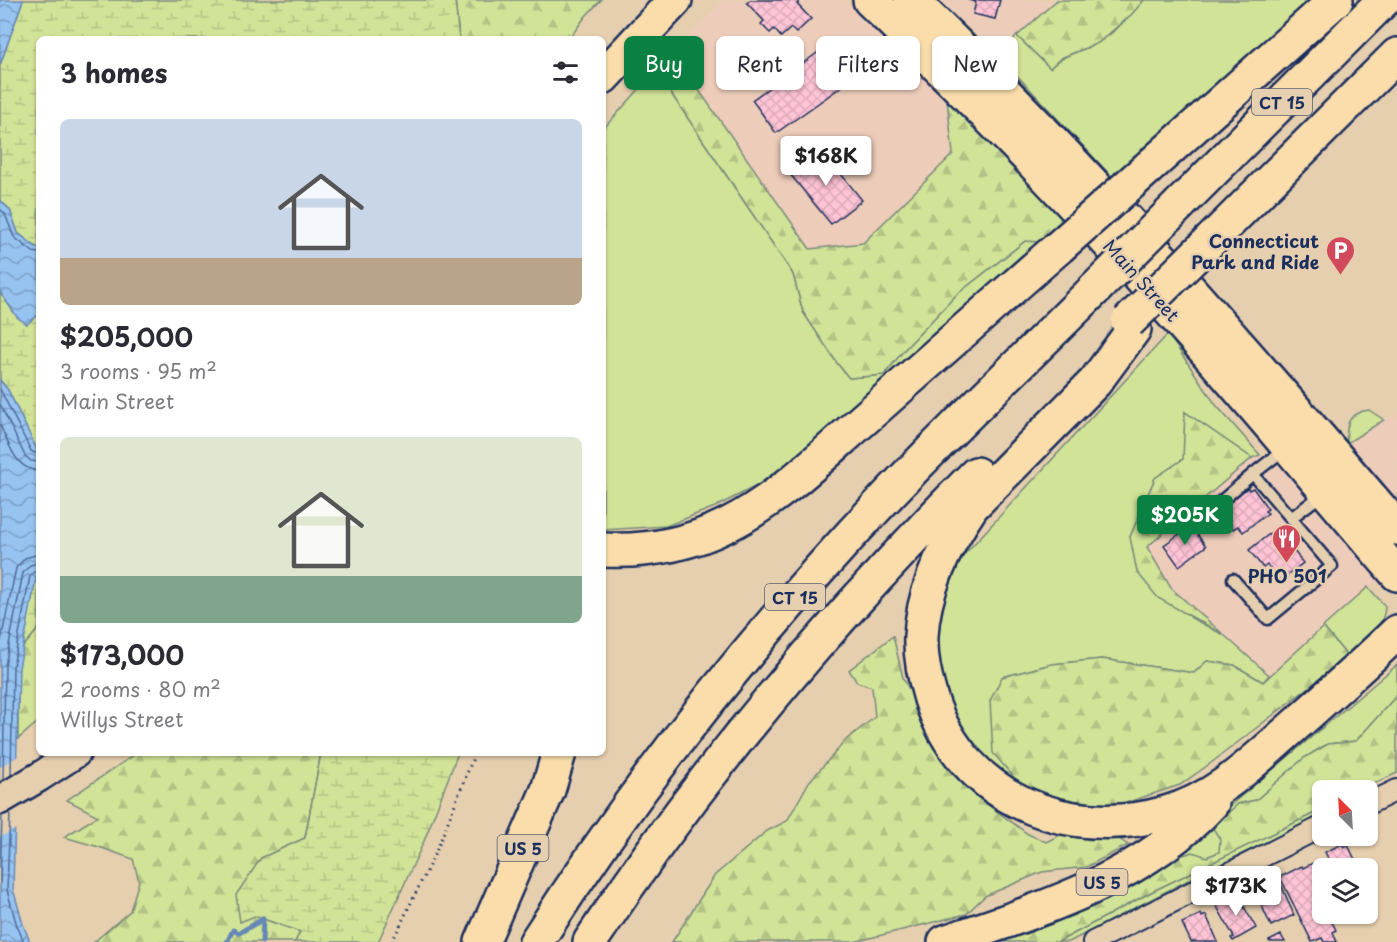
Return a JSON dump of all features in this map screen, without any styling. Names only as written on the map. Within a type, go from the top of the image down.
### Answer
[{"type":"highway","points":[[606,74],[675,0]]},
{"type":"highway","name":"Main Street","points":[[870,0],[1053,182],[1205,350],[1397,528]]},
{"type":"highway","name":"Main Street","points":[[912,0],[1100,190],[1236,340],[1301,439],[1326,491],[1397,574]]},
{"type":"highway","points":[[606,550],[639,550],[687,541],[726,525],[756,508],[805,472],[1336,0]]},
{"type":"highway","name":"CT 15","points":[[536,942],[593,857],[668,753],[802,589],[901,482],[1384,0]]},
{"type":"highway","name":"CT 15","points":[[590,942],[710,774],[810,651],[873,581],[938,512],[1131,326],[1168,283],[1397,55]]},
{"type":"highway","points":[[1131,326],[1095,382],[987,490],[961,523],[940,560],[927,601],[921,636],[926,682],[942,726],[968,764],[1008,796],[1050,814],[1094,823],[1148,818],[1191,805],[1233,779]]},
{"type":"highway","name":"US 5","points":[[945,942],[1068,897],[1129,868],[1166,845],[1195,821],[1233,779],[1348,679],[1397,632]]},
{"type":"highway","name":"US 5","points":[[482,942],[548,790],[558,756]]},
{"type":"main road","points":[[0,800],[71,756]]},
{"type":"street","points":[[1378,799],[1397,790]]},
{"type":"street","points":[[1093,942],[1312,832]]},
{"type":"lane","points":[[1206,513],[1253,474],[1301,439]]},
{"type":"lane","points":[[1233,579],[1268,619],[1332,566],[1253,474]]},
{"type":"lane","points":[[1291,518],[1326,491]]},
{"type":"path","points":[[392,942],[438,847],[474,756]]},
{"type":"shaded area","points":[[724,0],[844,0],[881,36],[816,36],[816,90],[920,90],[920,74],[932,85],[932,90],[937,90],[947,100],[953,154],[863,243],[810,249],[699,90],[704,90],[704,36],[689,36]]},
{"type":"shaded area","points":[[940,0],[1057,0],[1017,36],[978,36]]},
{"type":"shaded area","points":[[1397,412],[1397,566],[1357,596],[1269,675],[1171,588],[1147,547],[1252,458],[1347,443]]},
{"type":"green space","points":[[23,0],[455,0],[459,36],[36,36],[36,247],[18,233],[10,210],[0,200],[0,65]]},
{"type":"green space","points":[[455,0],[601,0],[571,36],[459,36]]},
{"type":"green space","points":[[1057,0],[1144,0],[1132,14],[1098,43],[1061,58],[1050,68],[1017,36]]},
{"type":"green space","points":[[1144,0],[1314,0],[1114,179],[1018,76],[1018,37],[1050,68],[1066,57],[1108,36]]},
{"type":"green space","points":[[639,90],[669,90],[793,274],[803,312],[849,378],[884,375],[904,350],[956,295],[1025,241],[1042,242],[770,479],[715,507],[666,526],[606,530],[606,126]]},
{"type":"green space","points":[[669,90],[699,90],[810,249],[863,243],[953,154],[947,100],[1067,221],[1042,242],[1025,241],[956,295],[904,350],[884,375],[849,378],[803,312],[793,274]]},
{"type":"green space","points":[[0,292],[17,317],[27,324],[36,316],[36,448],[8,390],[0,380]]},
{"type":"green space","points":[[1168,334],[1216,405],[1260,455],[1252,458],[1185,412],[1184,459],[1155,478],[1130,537],[1191,618],[1224,635],[1269,675],[1263,682],[1234,665],[1207,661],[1194,673],[1102,659],[1052,664],[1002,677],[1024,789],[981,758],[956,719],[941,684],[935,641],[944,600],[961,558]]},
{"type":"green space","points":[[1369,410],[1384,420],[1347,443],[1350,420],[1357,413]]},
{"type":"green space","points":[[1185,412],[1252,458],[1147,547],[1171,588],[1224,635],[1158,598],[1137,572],[1130,537],[1155,478],[1183,459]]},
{"type":"green space","points":[[36,578],[36,632],[22,648]]},
{"type":"green space","points":[[1368,587],[1385,606],[1384,614],[1372,635],[1348,657],[1323,627]]},
{"type":"green space","points":[[1323,627],[1348,657],[1180,785],[1122,804],[1089,806],[1024,789],[993,753],[990,701],[1002,677],[1052,664],[1102,659],[1194,673],[1207,661],[1234,665],[1263,682]]},
{"type":"green space","points":[[36,632],[36,724],[18,739],[18,668],[22,648]]},
{"type":"green space","points":[[893,636],[903,678],[945,754],[977,797],[1028,834],[1046,842],[1060,835],[1092,840],[1113,835],[1128,845],[1086,867],[1042,872],[985,896],[966,914],[854,942],[672,942],[715,875],[767,831],[787,821],[809,782],[847,739],[875,717],[872,687],[857,682],[849,670]]},
{"type":"green space","points":[[1397,665],[1397,695],[1356,741],[1327,744],[1304,758],[1256,800],[1238,804],[1220,839],[1220,852],[1206,857],[1164,864],[1195,835]]},
{"type":"green space","points":[[1397,695],[1397,773],[1378,782],[1378,780],[1312,780],[1312,814],[1153,891],[1058,942],[995,942],[1080,910],[1118,892],[1180,856],[1193,852],[1207,857],[1219,852],[1220,839],[1212,827],[1238,804],[1256,800],[1304,758],[1328,744],[1356,741]]},
{"type":"green space","points":[[133,756],[320,756],[305,838],[261,858],[255,916],[301,932],[295,942],[94,942],[130,911],[139,881],[133,859],[64,837],[98,816],[67,800]]},
{"type":"green space","points":[[320,756],[457,756],[424,841],[378,942],[295,942],[300,932],[255,916],[240,922],[236,895],[261,858],[305,838]]},
{"type":"green space","points":[[1312,814],[1312,820],[1196,876],[1069,942],[1058,942],[1153,891]]},
{"type":"water","points":[[0,0],[23,0],[0,65]]},
{"type":"water","points":[[0,200],[10,210],[18,233],[36,247],[36,316],[27,324],[17,317],[0,292]]},
{"type":"water","points":[[0,380],[8,390],[36,448],[36,579],[19,668],[13,889],[30,942],[0,942]]},
{"type":"pier","points":[[20,755],[18,828],[0,837],[0,767]]},
{"type":"building","points":[[750,0],[796,0],[811,19],[796,33],[791,28],[780,36],[774,29],[770,33],[761,24],[764,21],[747,3]]},
{"type":"building","points":[[968,0],[1000,0],[995,19],[973,14],[976,2]]},
{"type":"building","points":[[816,54],[816,90],[837,90],[776,133],[752,100],[766,90],[804,90],[804,62]]},
{"type":"building","points":[[821,149],[862,200],[831,224],[790,174]]},
{"type":"building","points":[[1246,486],[1249,490],[1253,488],[1268,509],[1265,511],[1268,513],[1243,532],[1238,526],[1233,529],[1222,515],[1227,512],[1221,505]]},
{"type":"building","points":[[1191,526],[1206,546],[1179,566],[1164,545]]},
{"type":"building","points":[[1277,528],[1303,563],[1280,581],[1267,565],[1263,568],[1249,550]]},
{"type":"building","points":[[1338,846],[1348,846],[1354,858],[1328,858],[1325,852]]},
{"type":"building","points":[[1312,864],[1312,924],[1333,924],[1337,942],[1324,942],[1322,938],[1312,942],[1280,877],[1302,866],[1303,868]]},
{"type":"building","points":[[1272,877],[1274,882],[1279,880],[1294,915],[1271,926],[1255,891],[1261,888],[1259,884]]},
{"type":"building","points":[[1235,895],[1256,928],[1233,941],[1231,938],[1234,937],[1216,905]]},
{"type":"building","points":[[1201,914],[1202,917],[1206,915],[1218,942],[1191,942],[1182,923]]},
{"type":"building","points":[[1281,935],[1285,942],[1269,941]]},
{"type":"waterway","points":[[227,942],[233,930],[239,933],[263,919]]},
{"type":"waterway","points":[[262,942],[263,919]]},
{"type":"place","name":"Connecticut Park and Ride","points":[[1340,276]]},
{"type":"place","name":"PHO 501","points":[[1287,564]]}]
